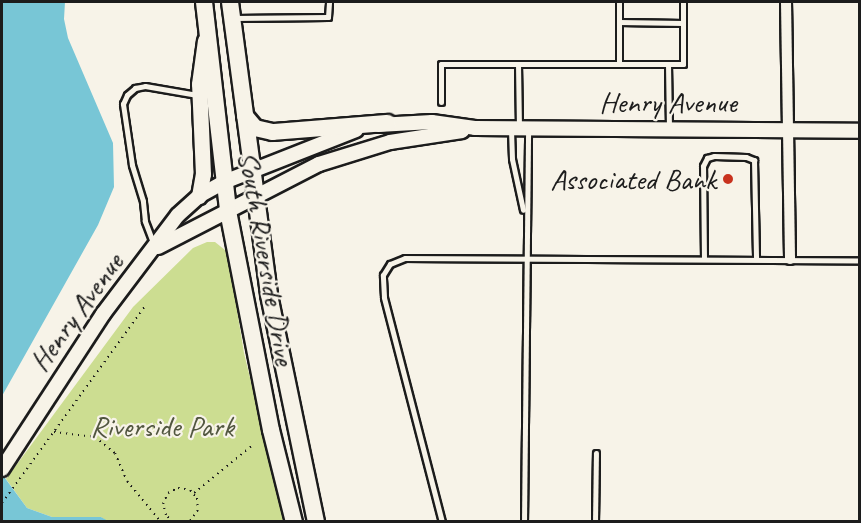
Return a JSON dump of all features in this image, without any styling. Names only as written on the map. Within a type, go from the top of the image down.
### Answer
[{"type":"main road","name":"South Riverside Drive","points":[[204,2],[228,211],[271,430],[294,522]]},
{"type":"main road","name":"South Riverside Drive","points":[[231,10],[269,295],[316,522]]},
{"type":"main road","points":[[199,196],[202,174],[198,95],[206,34]]},
{"type":"main road","points":[[245,116],[255,128],[273,132],[388,123]]},
{"type":"street","points":[[786,2],[790,259]]},
{"type":"street","name":"Henry Avenue","points":[[2,468],[103,314],[178,216],[199,196],[224,182],[335,137],[388,123],[432,122],[476,128],[519,129],[860,131]]},
{"type":"street","name":"Henry Avenue","points":[[155,249],[307,168],[362,149],[407,138],[476,128]]},
{"type":"lane","points":[[231,10],[328,17],[328,2]]},
{"type":"lane","points":[[619,2],[619,64]]},
{"type":"lane","points":[[441,102],[441,64],[683,64],[683,2]]},
{"type":"lane","points":[[619,22],[683,23]]},
{"type":"lane","points":[[518,64],[519,129],[526,220],[524,522]]},
{"type":"lane","points":[[668,64],[669,129]]},
{"type":"lane","points":[[155,249],[145,221],[143,201],[132,165],[123,104],[127,94],[135,88],[145,86],[198,95]]},
{"type":"lane","points":[[519,129],[512,159],[526,220]]},
{"type":"lane","points":[[704,259],[703,166],[707,158],[714,156],[746,157],[754,160],[756,259]]},
{"type":"lane","points":[[442,522],[384,297],[383,275],[390,264],[405,258],[860,260]]},
{"type":"lane","points":[[595,522],[596,453]]},
{"type":"path","points":[[2,503],[145,306]]},
{"type":"path","points":[[52,432],[95,437],[115,453],[127,481],[160,522]]},
{"type":"path","points":[[194,493],[254,444]]},
{"type":"path","points":[[171,521],[163,504],[168,493],[178,488],[194,493]]},
{"type":"path","points":[[189,522],[198,510],[194,493]]},
{"type":"green space","name":"Riverside Park","points":[[207,242],[215,242],[225,250],[229,261],[244,353],[285,521],[108,522],[101,517],[52,517],[27,508],[6,479],[133,307],[193,248]]},
{"type":"water","points":[[2,2],[65,2],[64,19],[68,38],[113,143],[114,187],[98,225],[2,396]]},
{"type":"water","points":[[2,474],[27,508],[52,517],[101,517],[108,521],[2,521]]},
{"type":"place","name":"Associated Bank","points":[[728,179]]}]
